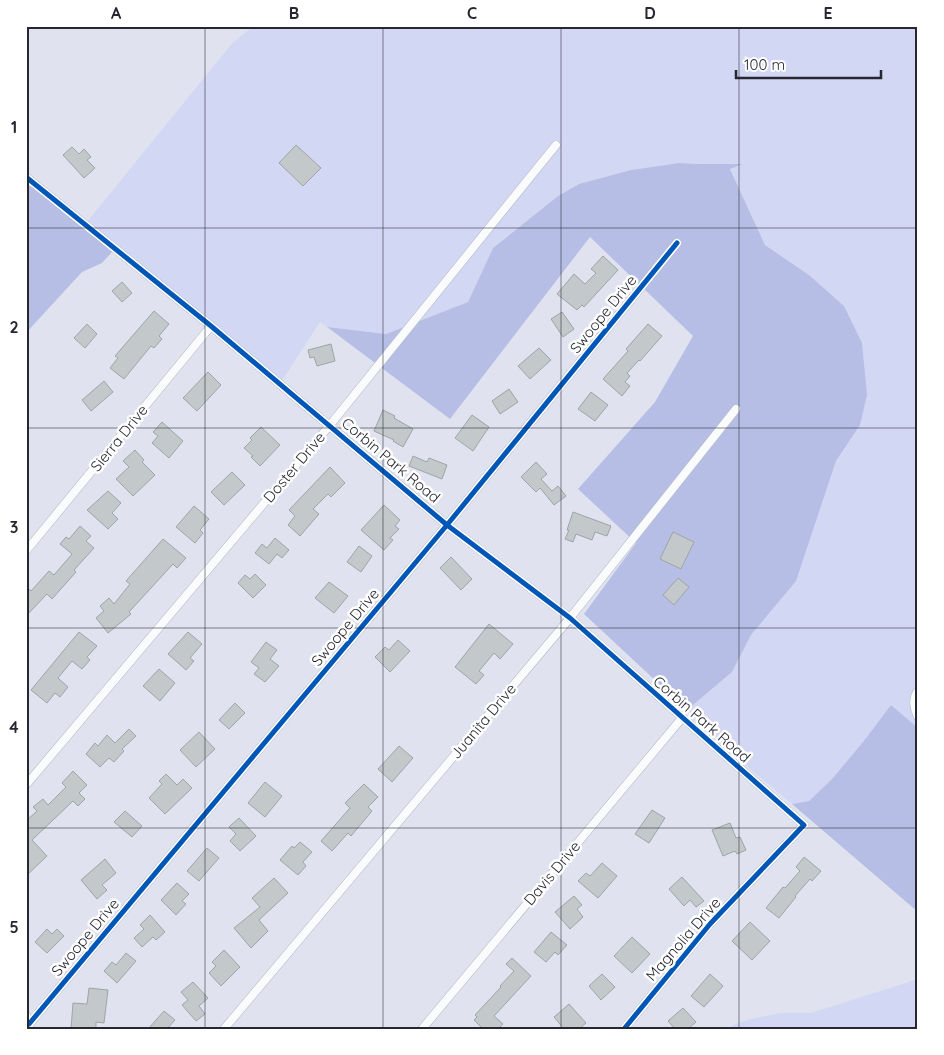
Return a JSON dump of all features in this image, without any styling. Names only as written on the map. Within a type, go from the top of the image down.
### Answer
[{"type":"street","name":"Doster Drive","points":[[26,785],[330,425],[556,145]]},
{"type":"street","name":"Corbin Park Road","points":[[26,177],[211,326],[447,524],[570,618],[804,825]]},
{"type":"street","name":"Swoope Drive","points":[[30,1026],[447,524],[677,243]]},
{"type":"street","name":"Sierra Drive","points":[[26,551],[211,326]]},
{"type":"street","name":"Juanita Drive","points":[[224,1029],[570,618],[736,409]]},
{"type":"street","points":[[918,691],[915,695],[914,709],[918,717]]},
{"type":"street","name":"Davis Drive","points":[[422,1029],[682,718]]},
{"type":"street","name":"Magnolia Drive","points":[[624,1029],[710,924],[804,825]]},
{"type":"street","points":[[26,1015],[30,1026]]},
{"type":"shaded area","points":[[254,26],[918,26],[918,728],[891,705],[832,779],[809,801],[792,804],[751,770],[687,710],[732,672],[751,635],[795,581],[836,461],[860,425],[809,275],[765,245],[730,168],[741,165],[679,163],[631,170],[579,184],[558,196],[493,248],[468,302],[386,334],[327,327],[320,322],[280,384],[82,228],[233,42]]},
{"type":"shaded area","points":[[679,163],[743,164],[730,169],[765,245],[809,275],[844,306],[862,343],[867,395],[860,425],[836,461],[796,581],[751,635],[732,672],[687,710],[584,614],[636,543],[578,489],[655,402],[693,336],[590,237],[450,419],[327,327],[386,334],[468,302],[493,248],[558,196],[579,184],[631,170]]},
{"type":"shaded area","points":[[31,184],[112,252],[102,263],[82,272],[26,333],[26,191]]},
{"type":"shaded area","points":[[891,705],[918,728],[918,912],[792,804],[809,801],[832,779]]},
{"type":"shaded area","points":[[918,979],[918,1029],[727,1029],[735,1024],[751,1019],[780,1013],[811,1013]]},
{"type":"building","points":[[296,145],[321,168],[303,186],[279,163]]},
{"type":"building","points":[[72,147],[79,154],[84,149],[91,157],[87,160],[95,168],[84,178],[63,155]]},
{"type":"building","points":[[603,256],[618,270],[584,307],[582,305],[577,310],[557,294],[574,274],[585,284],[596,273],[591,269]]},
{"type":"building","points":[[122,282],[132,293],[122,302],[112,291]]},
{"type":"building","points":[[154,311],[169,324],[159,336],[162,339],[154,348],[151,346],[124,379],[110,368],[118,358],[115,356]]},
{"type":"building","points":[[562,312],[574,329],[563,337],[551,319]]},
{"type":"building","points":[[87,324],[97,334],[85,348],[74,338]]},
{"type":"building","points":[[648,324],[662,336],[627,373],[630,376],[625,382],[630,386],[622,396],[603,379],[628,351],[626,349]]},
{"type":"building","points":[[331,344],[335,361],[317,366],[314,357],[310,358],[308,350]]},
{"type":"building","points":[[539,348],[551,360],[530,379],[518,366]]},
{"type":"building","points":[[208,372],[221,385],[197,411],[183,398]]},
{"type":"building","points":[[104,381],[113,392],[91,411],[82,400]]},
{"type":"building","points":[[509,389],[518,402],[500,414],[492,401]]},
{"type":"building","points":[[591,392],[608,405],[595,421],[578,409]]},
{"type":"building","points":[[383,410],[413,429],[403,447],[394,440],[374,431]]},
{"type":"building","points":[[472,415],[489,427],[473,451],[455,438]]},
{"type":"building","points":[[162,422],[183,441],[169,458],[152,443],[158,436],[153,432]]},
{"type":"building","points":[[261,427],[280,445],[260,466],[244,448],[252,440],[250,438]]},
{"type":"building","points":[[135,450],[144,460],[142,462],[155,475],[133,496],[116,479],[129,467],[123,461]]},
{"type":"building","points":[[413,456],[427,462],[429,458],[447,465],[442,479],[409,466]]},
{"type":"building","points":[[536,462],[547,474],[541,479],[552,491],[558,486],[566,496],[554,505],[540,488],[536,492],[521,477]]},
{"type":"building","points":[[330,467],[345,483],[331,497],[328,494],[313,509],[319,514],[300,536],[288,525],[295,516],[289,510]]},
{"type":"building","points":[[232,472],[245,485],[224,505],[211,492]]},
{"type":"building","points":[[108,491],[121,503],[112,513],[118,519],[108,529],[87,510]]},
{"type":"building","points":[[384,505],[400,520],[395,526],[399,529],[390,538],[393,540],[384,550],[361,530]]},
{"type":"building","points":[[194,506],[209,519],[200,530],[203,533],[195,543],[176,527]]},
{"type":"building","points":[[573,512],[611,526],[607,536],[595,532],[592,540],[576,534],[573,542],[565,539]]},
{"type":"building","points":[[80,526],[91,536],[86,541],[94,548],[52,599],[47,594],[26,616],[26,586],[31,591],[49,571],[54,575],[72,554],[60,544],[66,537],[69,539]]},
{"type":"building","points":[[673,532],[694,542],[681,569],[660,559]]},
{"type":"building","points":[[275,538],[289,550],[282,558],[277,554],[269,564],[255,553],[262,544],[267,548]]},
{"type":"building","points":[[163,539],[186,558],[177,568],[173,564],[129,612],[131,614],[108,633],[96,618],[104,611],[100,606],[109,598],[114,604],[130,584],[126,581]]},
{"type":"building","points":[[359,546],[372,556],[361,572],[347,562]]},
{"type":"building","points":[[451,557],[472,579],[461,590],[440,568]]},
{"type":"building","points":[[255,574],[266,585],[253,598],[238,583],[245,575],[250,579]]},
{"type":"building","points":[[678,578],[689,587],[674,605],[663,595]]},
{"type":"building","points":[[329,582],[348,596],[334,613],[315,598]]},
{"type":"building","points":[[489,624],[513,644],[500,659],[494,653],[479,671],[484,675],[476,684],[455,667]]},
{"type":"building","points":[[79,632],[97,646],[87,657],[90,660],[82,669],[72,661],[58,678],[68,687],[60,697],[55,693],[47,703],[31,690]]},
{"type":"building","points":[[188,632],[202,644],[190,658],[194,661],[186,670],[168,654]]},
{"type":"building","points":[[398,640],[410,651],[390,672],[375,657],[385,647],[389,650]]},
{"type":"building","points":[[266,642],[277,650],[270,659],[279,666],[265,682],[254,674],[259,668],[251,662]]},
{"type":"building","points":[[159,669],[175,683],[160,701],[143,686]]},
{"type":"building","points":[[235,703],[245,713],[229,729],[219,720]]},
{"type":"building","points":[[129,729],[136,736],[122,749],[124,751],[114,762],[109,758],[100,767],[86,754],[95,743],[98,746],[107,735],[115,743]]},
{"type":"building","points":[[199,732],[215,749],[196,767],[180,750]]},
{"type":"building","points":[[399,746],[413,758],[392,782],[378,769]]},
{"type":"building","points":[[73,771],[87,785],[79,793],[85,799],[78,806],[73,801],[32,840],[47,856],[26,876],[26,821],[37,811],[33,807],[43,799],[48,805],[66,787],[62,783]]},
{"type":"building","points":[[166,774],[177,785],[183,779],[192,788],[165,814],[149,798],[162,784],[159,781]]},
{"type":"building","points":[[265,782],[282,796],[265,817],[248,803]]},
{"type":"building","points":[[364,784],[378,797],[368,807],[372,811],[351,836],[348,833],[332,851],[321,841],[350,808],[345,803]]},
{"type":"building","points":[[652,810],[665,818],[649,843],[635,834]]},
{"type":"building","points":[[125,811],[142,826],[132,837],[114,822]]},
{"type":"building","points":[[239,818],[256,836],[240,851],[230,841],[236,834],[229,827]]},
{"type":"building","points":[[730,823],[736,838],[740,837],[746,850],[737,854],[735,851],[723,856],[712,830]]},
{"type":"building","points":[[300,842],[312,852],[303,862],[306,866],[298,875],[280,860],[292,846],[294,848]]},
{"type":"building","points":[[207,848],[219,858],[199,881],[187,871]]},
{"type":"building","points":[[804,857],[821,871],[812,881],[810,879],[779,918],[766,908],[783,887],[785,888],[800,871],[796,867]]},
{"type":"building","points":[[105,859],[116,873],[102,885],[107,890],[97,899],[81,880]]},
{"type":"building","points":[[602,863],[617,876],[598,898],[578,881],[586,873],[590,876]]},
{"type":"building","points":[[682,877],[704,901],[696,907],[690,900],[684,906],[669,889]]},
{"type":"building","points":[[274,878],[288,893],[259,920],[268,931],[251,948],[234,928],[260,907],[252,898]]},
{"type":"building","points":[[177,883],[189,894],[182,901],[186,904],[176,915],[161,900]]},
{"type":"building","points":[[574,896],[582,905],[577,909],[583,917],[570,929],[555,912]]},
{"type":"building","points":[[150,915],[165,932],[156,940],[153,937],[142,947],[134,938],[144,929],[140,925]]},
{"type":"building","points":[[750,922],[770,941],[752,960],[732,941]]},
{"type":"building","points":[[47,929],[52,934],[57,929],[64,936],[47,953],[35,942]]},
{"type":"building","points":[[551,932],[567,945],[558,955],[555,952],[546,962],[534,952]]},
{"type":"building","points":[[632,937],[650,954],[632,973],[614,956]]},
{"type":"building","points":[[224,950],[240,967],[221,986],[209,973],[216,966],[212,962]]},
{"type":"building","points":[[126,953],[136,961],[117,983],[104,971],[112,962],[116,965]]},
{"type":"building","points":[[512,958],[531,976],[494,1016],[503,1024],[498,1029],[483,1029],[474,1020],[477,1017],[475,1015],[514,971],[506,964]]},
{"type":"building","points":[[602,974],[615,987],[601,1000],[589,986]]},
{"type":"building","points":[[710,974],[723,986],[704,1007],[691,996]]},
{"type":"building","points":[[193,982],[208,998],[199,1006],[205,1014],[196,1021],[182,1005],[188,1000],[181,992]]},
{"type":"building","points":[[89,988],[108,990],[104,1023],[96,1022],[96,1029],[71,1029],[73,1003],[87,1004]]},
{"type":"building","points":[[569,1004],[586,1023],[579,1029],[564,1029],[554,1017]]},
{"type":"building","points":[[683,1008],[696,1022],[688,1029],[675,1029],[668,1021]]},
{"type":"building","points":[[164,1011],[175,1020],[167,1029],[148,1029]]},
{"type":"cycle path","points":[[26,177],[211,326],[447,525],[570,618],[804,825],[710,924],[624,1029]]},
{"type":"cycle path","points":[[29,1024],[447,525],[677,243]]}]
